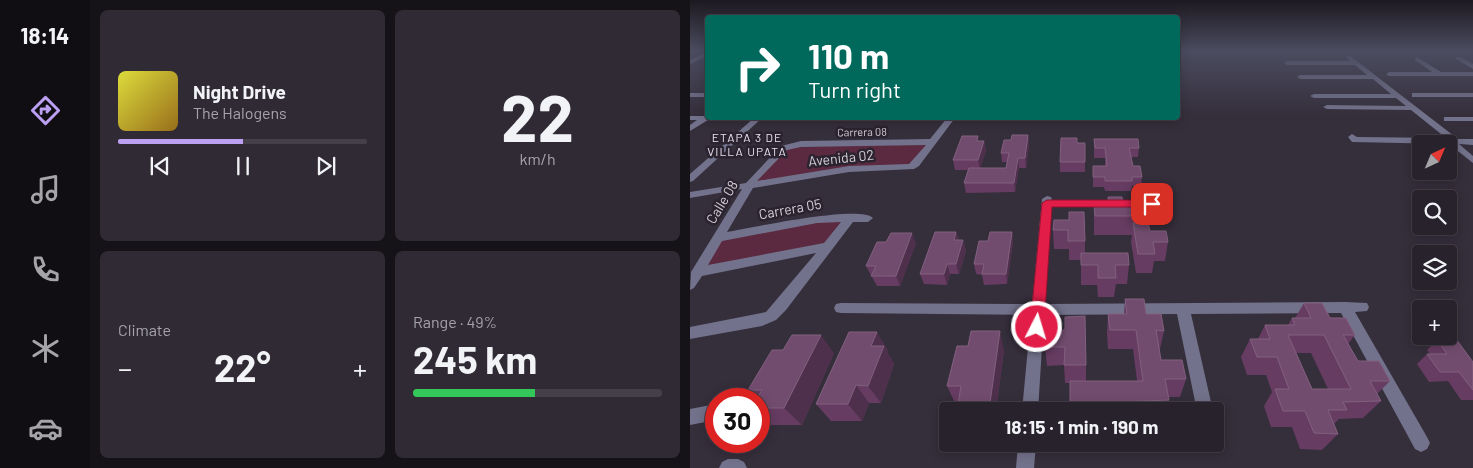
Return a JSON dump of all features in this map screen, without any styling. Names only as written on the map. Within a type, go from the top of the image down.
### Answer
[{"type":"street","points":[[1369,73],[1444,135]]},
{"type":"street","points":[[1389,74],[1473,74]]},
{"type":"street","points":[[1300,78],[1375,77]]},
{"type":"street","points":[[690,95],[705,95]]},
{"type":"street","points":[[1415,95],[1473,95]]},
{"type":"street","points":[[1314,96],[1398,96]]},
{"type":"street","points":[[1327,107],[1414,108]]},
{"type":"street","points":[[690,118],[705,118]]},
{"type":"street","points":[[1447,119],[1473,119]]},
{"type":"street","points":[[690,129],[706,120]]},
{"type":"street","points":[[690,179],[756,120]]},
{"type":"street","points":[[933,142],[950,120]]},
{"type":"street","points":[[1352,137],[1449,139],[1355,140],[1352,137]]},
{"type":"street","points":[[1458,139],[1473,140]]},
{"type":"street","name":"Carrera 08","points":[[791,144],[933,142]]},
{"type":"street","name":"Avenida 02","points":[[690,194],[849,169],[907,168],[916,164],[933,142]]},
{"type":"street","name":"Calle 08","points":[[690,285],[749,185],[784,148],[791,144]]},
{"type":"street","points":[[1458,147],[1473,160]]},
{"type":"street","points":[[1031,402],[1047,201],[1152,204]]},
{"type":"street","points":[[690,333],[762,320],[771,316],[851,218]]},
{"type":"street","name":"Carrera 05","points":[[717,238],[817,219],[868,218]]},
{"type":"street","points":[[697,272],[829,246]]},
{"type":"street","points":[[1345,307],[1421,443]]},
{"type":"street","points":[[841,308],[1038,310],[1362,307]]},
{"type":"street","points":[[1183,309],[1203,402]]},
{"type":"street","points":[[690,417],[705,414]]},
{"type":"street","points":[[1025,468],[1026,452]]},
{"type":"street","points":[[728,468],[738,468]]},
{"type":"shaded area","points":[[933,142],[916,164],[872,168],[749,185],[784,148]]},
{"type":"shaded area","points":[[851,217],[829,246],[697,272],[717,238]]},
{"type":"building","points":[[1012,135],[1028,135],[1025,158],[1018,158],[1014,183],[964,183],[969,168],[1006,168],[1009,153],[1001,153],[1004,140],[1011,140]]},
{"type":"building","points":[[962,136],[978,136],[977,141],[984,141],[978,160],[953,160]]},
{"type":"building","points":[[1061,138],[1077,138],[1077,143],[1085,143],[1085,162],[1060,162]]},
{"type":"building","points":[[1094,139],[1138,139],[1139,148],[1129,148],[1133,166],[1140,166],[1142,177],[1132,177],[1132,181],[1105,181],[1105,177],[1093,177],[1093,166],[1107,166],[1105,148],[1095,148]]},
{"type":"building","points":[[1108,197],[1122,197],[1123,206],[1135,206],[1137,216],[1095,216],[1094,206],[1109,206]]},
{"type":"building","points":[[1069,212],[1084,212],[1085,241],[1068,241],[1068,230],[1053,230],[1054,220],[1069,220]]},
{"type":"building","points":[[1133,223],[1148,223],[1150,231],[1166,231],[1168,242],[1153,242],[1155,254],[1138,254]]},
{"type":"building","points":[[935,232],[956,232],[954,240],[963,240],[956,264],[947,264],[944,274],[920,274]]},
{"type":"building","points":[[990,232],[1012,232],[1006,274],[982,274],[984,264],[974,264],[979,241],[988,241]]},
{"type":"building","points":[[891,233],[912,233],[896,276],[871,276],[876,266],[866,266],[877,242],[886,242]]},
{"type":"building","points":[[1081,253],[1128,253],[1129,265],[1115,265],[1116,278],[1098,278],[1098,265],[1081,265]]},
{"type":"building","points":[[1125,299],[1144,299],[1146,314],[1161,314],[1164,331],[1156,330],[1161,360],[1182,360],[1186,379],[1165,379],[1169,400],[1070,402],[1070,381],[1143,381],[1136,330],[1110,330],[1108,314],[1127,314]]},
{"type":"building","points":[[1304,303],[1322,303],[1330,318],[1346,318],[1355,335],[1343,335],[1358,361],[1379,361],[1390,381],[1370,381],[1381,401],[1343,402],[1347,410],[1328,410],[1338,434],[1314,433],[1305,411],[1283,411],[1275,389],[1289,389],[1277,357],[1257,357],[1250,339],[1270,339],[1265,325],[1295,325],[1292,318],[1311,318]],"holes":[[[1288,335],[1324,335],[1351,389],[1312,389]]]},
{"type":"building","points":[[1085,316],[1086,365],[1064,365],[1065,347],[1045,347],[1046,330],[1065,330],[1065,317]]},
{"type":"building","points":[[971,331],[1000,331],[990,402],[958,402],[961,386],[947,386],[957,346],[968,346]]},
{"type":"building","points":[[849,332],[877,332],[871,346],[884,346],[868,386],[856,385],[848,404],[816,404]]},
{"type":"building","points":[[792,335],[821,335],[784,408],[770,408],[770,388],[749,388],[772,350],[783,350]]},
{"type":"building","points":[[1457,340],[1473,362],[1473,390],[1459,372],[1440,372],[1427,354],[1447,354],[1441,345],[1457,345]]},
{"type":"district","name":"ETAPA 3 DE VILLA UPATA","points":[[747,145]]},
{"type":"route","points":[[1037,327],[1047,203],[1152,204]]}]
